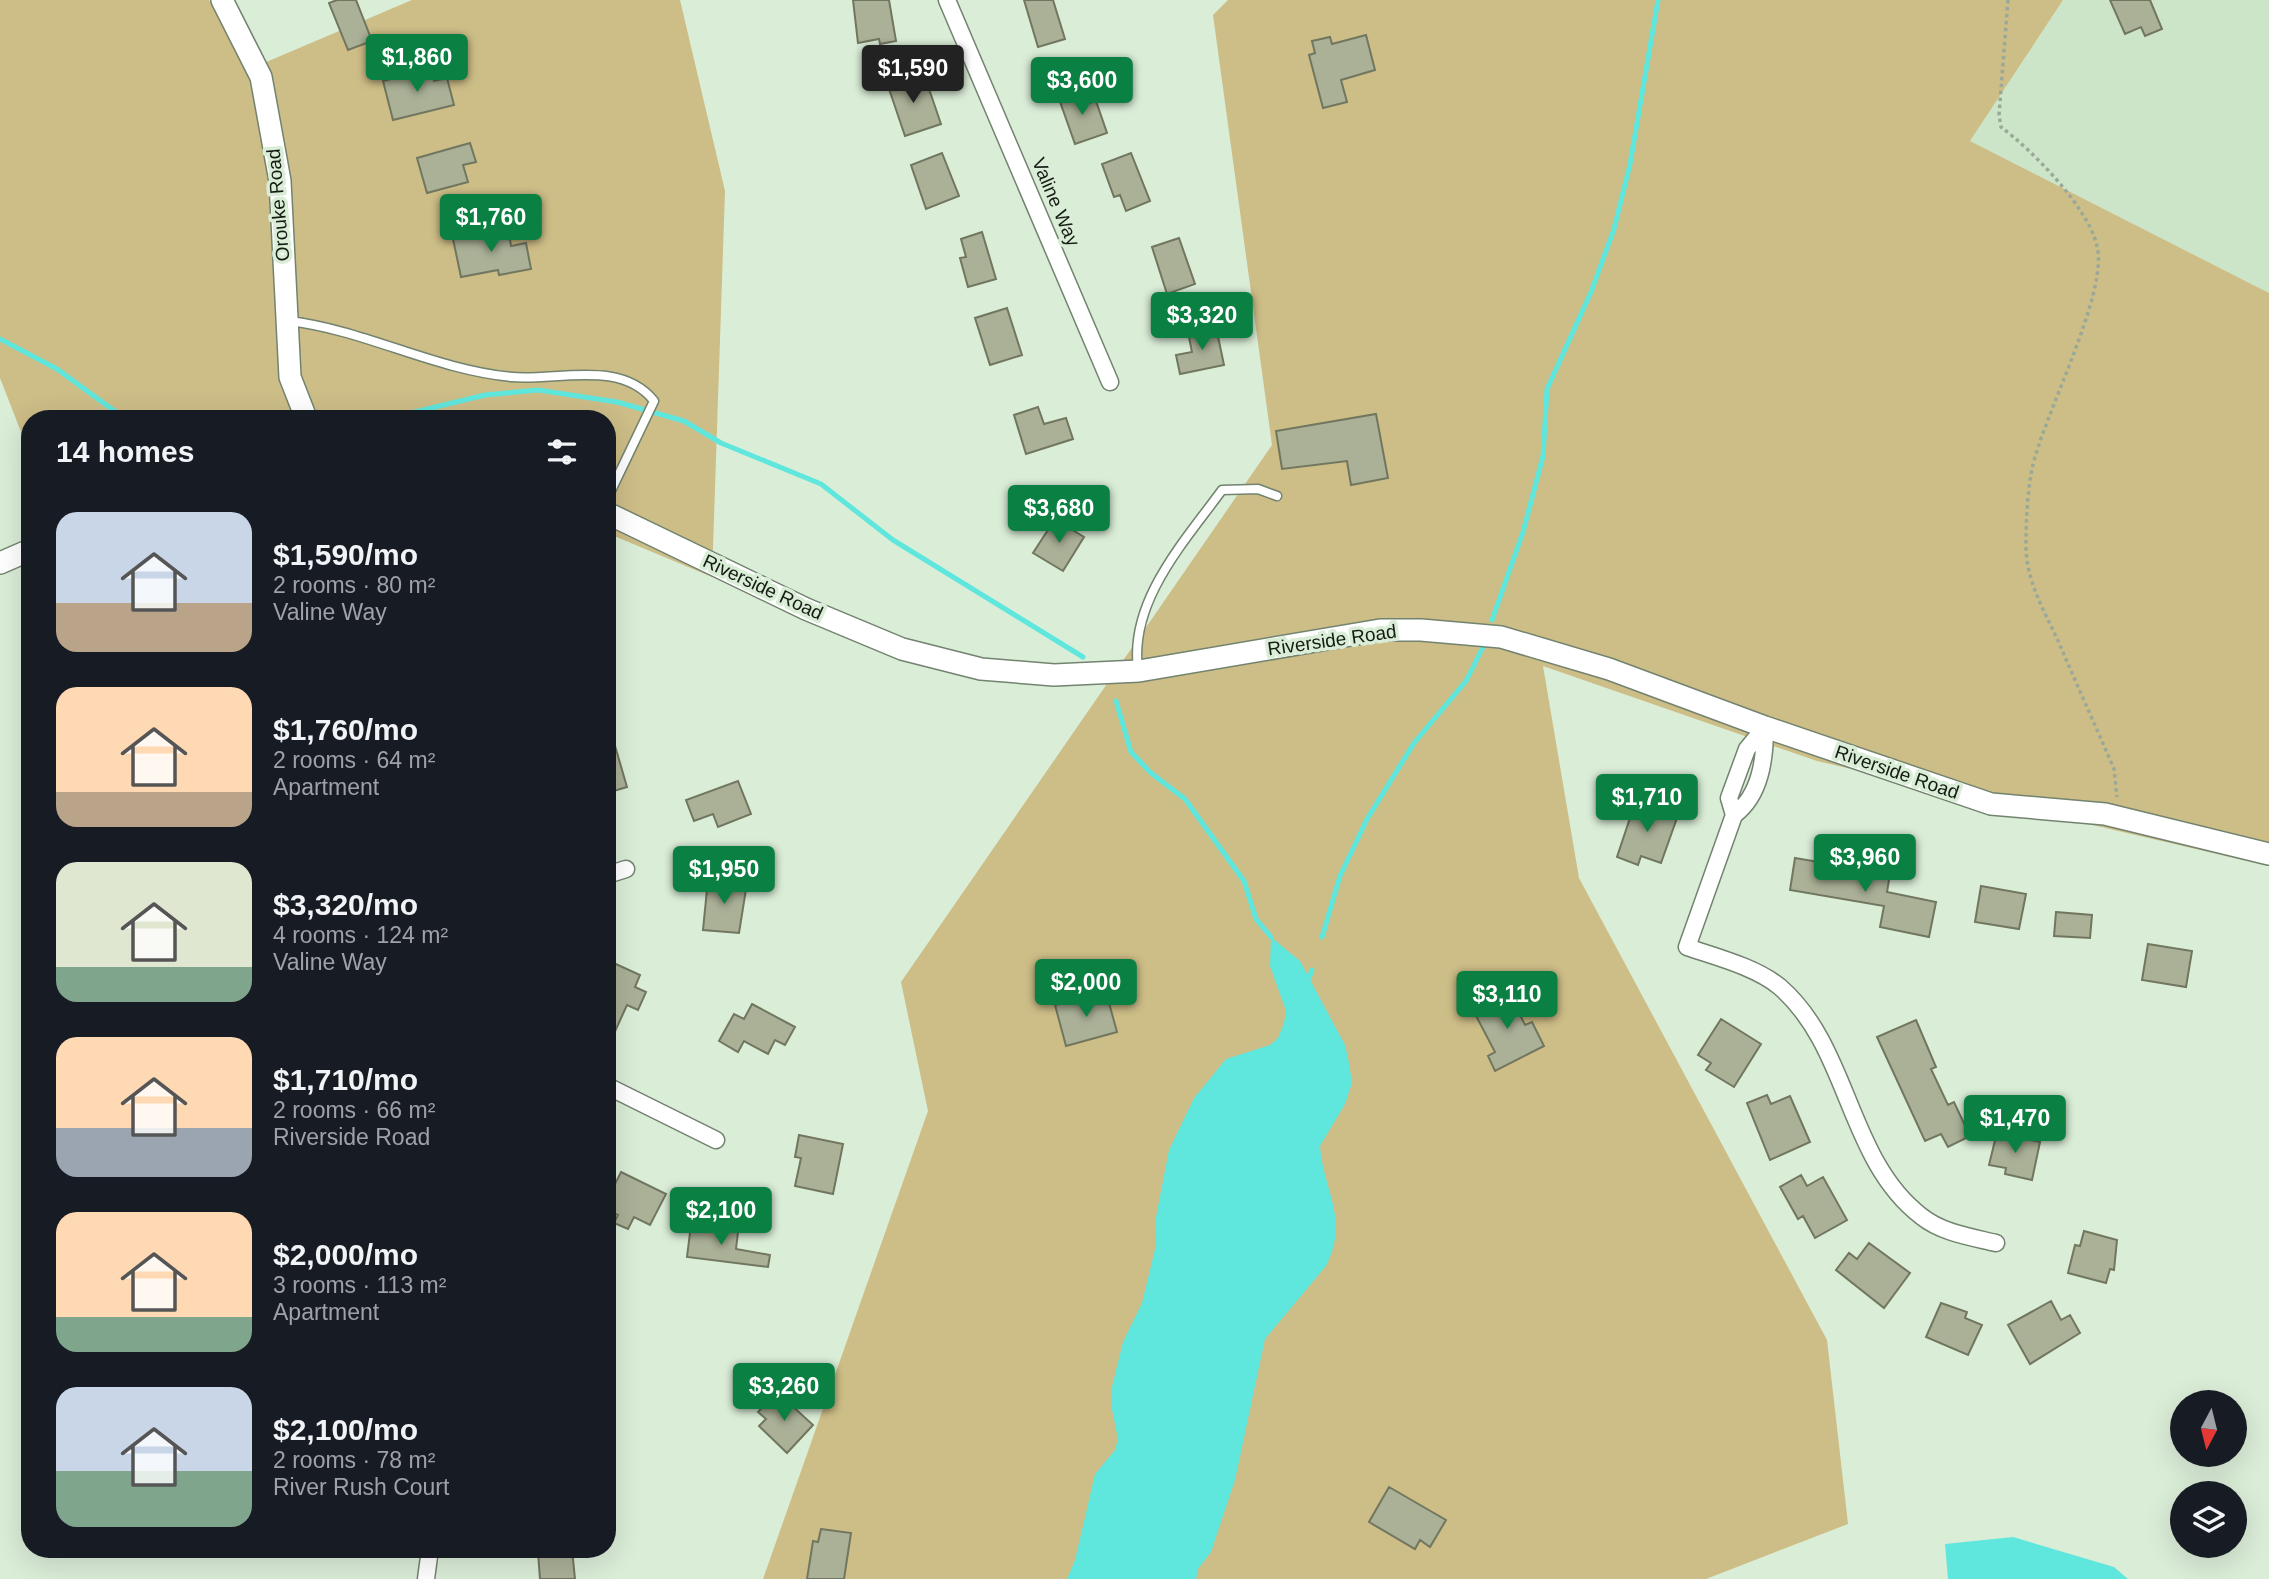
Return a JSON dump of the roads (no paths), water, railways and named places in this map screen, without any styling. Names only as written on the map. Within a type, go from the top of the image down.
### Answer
[{"type":"street","name":"Orouke Road","points":[[222,0],[261,77],[281,181],[290,377],[303,410]]},
{"type":"street","name":"Valine Way","points":[[947,0],[1110,382]]},
{"type":"street","name":"Riverside Road","points":[[616,517],[806,609],[902,649],[981,669],[1054,675],[1139,671],[1380,631],[1421,629],[1501,638],[1609,669],[1765,727],[1991,804],[2120,817],[2269,854]]},
{"type":"street","points":[[0,563],[21,554]]},
{"type":"street","points":[[1765,727],[1746,749],[1729,798],[1734,815],[1687,947],[1737,965],[1778,985],[1811,1020],[1844,1085],[1873,1156],[1893,1186],[1921,1216],[1944,1229],[1996,1243]]},
{"type":"street","points":[[616,873],[626,869]]},
{"type":"street","points":[[616,1090],[716,1140]]},
{"type":"street","points":[[426,1579],[429,1558]]},
{"type":"lane","points":[[286,321],[311,325],[475,373],[535,379],[589,375],[618,378],[645,390],[653,401],[616,480]]},
{"type":"lane","points":[[1139,671],[1136,649],[1152,596],[1170,561],[1222,490],[1258,489],[1277,496]]},
{"type":"water","points":[[1271,937],[1300,961],[1345,1045],[1349,1063],[1352,1083],[1345,1104],[1320,1146],[1335,1219],[1333,1249],[1326,1266],[1265,1339],[1235,1480],[1211,1552],[1198,1569],[1196,1579],[1067,1579],[1075,1560],[1095,1474],[1115,1450],[1118,1439],[1111,1391],[1123,1342],[1142,1303],[1156,1245],[1155,1222],[1169,1150],[1194,1098],[1226,1059],[1270,1045],[1278,1038],[1284,1023],[1286,1011],[1270,966]]},
{"type":"water","points":[[2013,1537],[2114,1567],[2128,1579],[1948,1579],[1945,1544]]},
{"type":"waterway","points":[[1492,620],[1523,532],[1543,456],[1547,389],[1591,292],[1614,229],[1630,164],[1658,0]]},
{"type":"waterway","points":[[0,339],[57,369],[113,410]]},
{"type":"waterway","points":[[423,410],[485,395],[538,390],[617,402],[684,421],[721,443],[821,484],[893,540],[1083,657]]},
{"type":"waterway","points":[[1322,937],[1340,876],[1367,819],[1414,743],[1466,681],[1483,647]]},
{"type":"waterway","points":[[1116,701],[1131,752],[1151,773],[1185,799],[1244,881],[1256,919],[1271,937]]},
{"type":"waterway","points":[[1309,978],[1312,970]]}]
